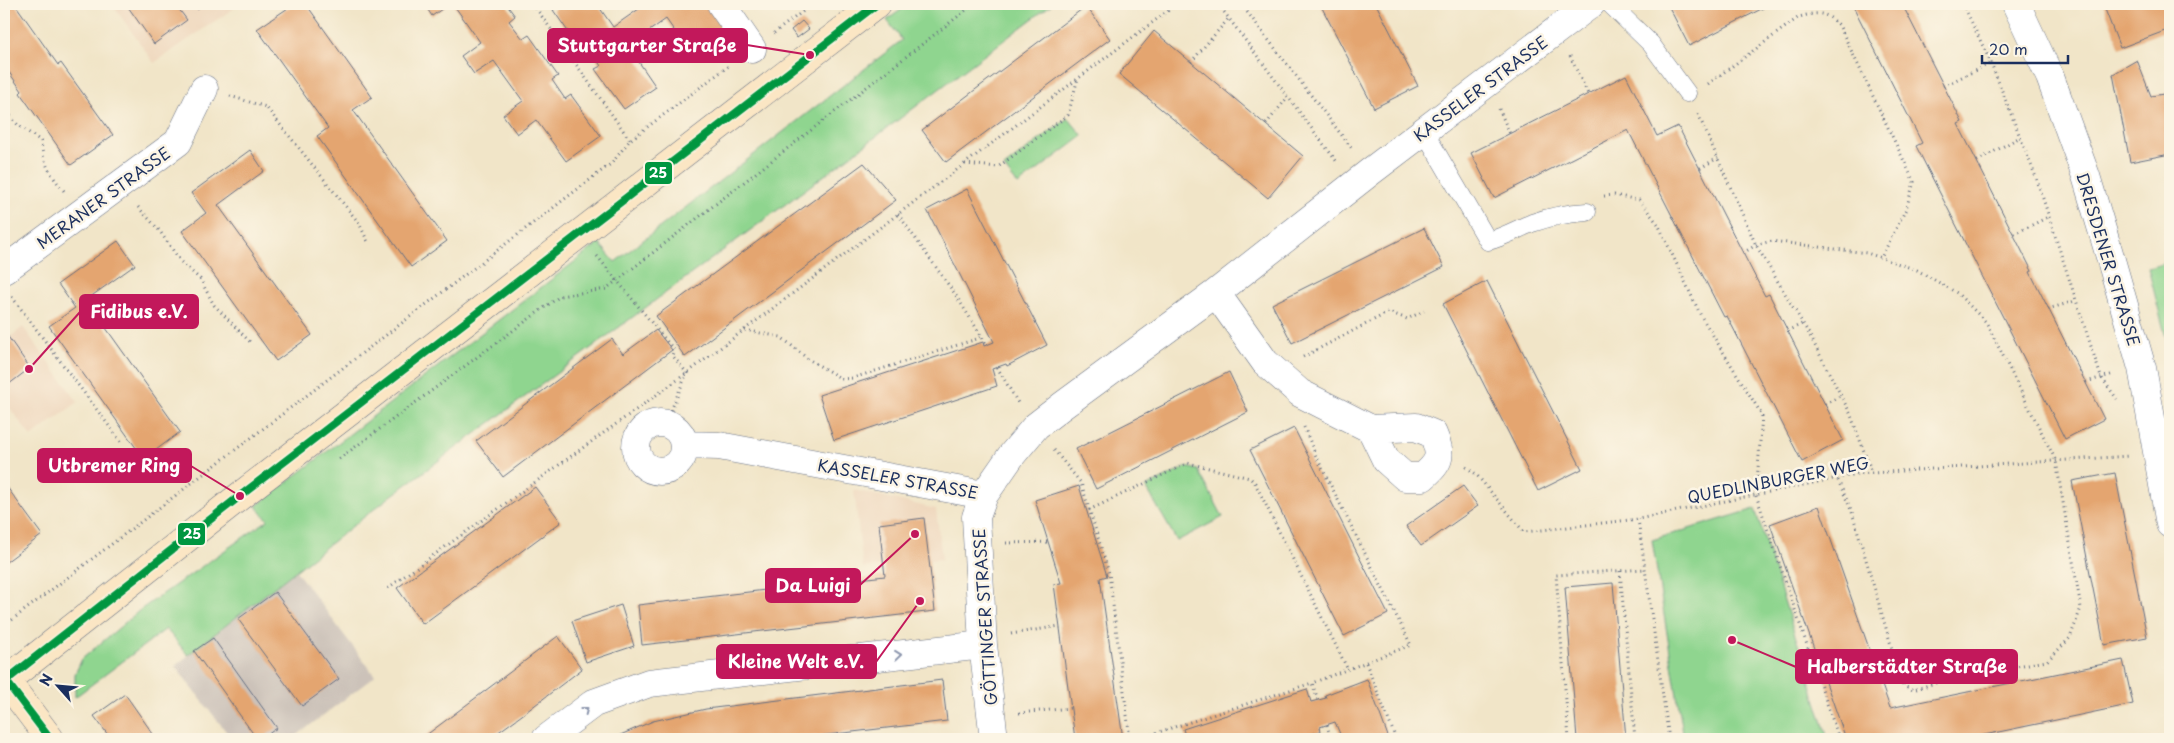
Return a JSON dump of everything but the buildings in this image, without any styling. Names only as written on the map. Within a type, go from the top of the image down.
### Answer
[{"type":"street","points":[[721,4],[752,49]]},
{"type":"street","points":[[50,739],[4,680],[877,4]]},
{"type":"street","name":"KASSELER STRASSE","points":[[685,445],[719,446],[984,495],[1011,456],[1036,426],[1216,293],[1362,178],[1591,4]]},
{"type":"street","name":"DRESDENER STRASSE","points":[[2016,4],[2050,77],[2086,176],[2142,368],[2170,524]]},
{"type":"street","name":"MERANER STRASSE","points":[[7,282],[82,212],[178,142],[204,89]]},
{"type":"street","points":[[1216,293],[1265,362],[1307,397],[1371,429],[1416,427],[1433,434],[1440,451],[1436,466],[1423,477],[1405,477],[1386,460],[1371,429]]},
{"type":"street","points":[[656,422],[666,422],[675,427],[682,435],[685,445],[684,455],[678,464],[668,470],[658,471],[644,464],[636,450],[636,442],[640,433],[656,422]]},
{"type":"street","name":"GÖTTINGER STRASSE","points":[[984,495],[976,517],[983,645],[993,726]]},
{"type":"street","points":[[546,739],[594,703],[649,683],[983,645]]},
{"type":"lane","points":[[1610,4],[1651,44],[1687,93]]},
{"type":"lane","points":[[1424,131],[1488,241],[1504,237],[1533,223],[1574,213],[1587,212]]},
{"type":"path","points":[[197,9],[203,4]]},
{"type":"path","points":[[533,4],[630,140]]},
{"type":"path","points":[[4,626],[612,163],[630,140],[813,4]]},
{"type":"path","points":[[332,464],[560,296],[606,289],[974,4]]},
{"type":"path","points":[[388,588],[687,373],[1177,4]]},
{"type":"path","points":[[1218,4],[1288,97],[1362,178]]},
{"type":"path","points":[[1240,4],[1362,178]]},
{"type":"path","points":[[1904,8],[1912,4]]},
{"type":"path","points":[[1963,4],[1991,62],[2020,137],[2101,377],[2118,400]]},
{"type":"path","points":[[1872,473],[1850,414],[1803,324],[1756,245],[1687,93],[1713,82],[1799,17],[1814,13],[1828,15],[1839,25],[1914,182],[1906,209],[1881,258]]},
{"type":"path","points":[[1191,62],[1229,18]]},
{"type":"path","points":[[1557,30],[1588,94]]},
{"type":"path","points":[[1944,86],[1991,62]]},
{"type":"path","points":[[964,164],[998,167],[1068,115],[1078,77]]},
{"type":"path","points":[[204,89],[266,107],[359,223],[368,242]]},
{"type":"path","points":[[1266,124],[1288,97]]},
{"type":"path","points":[[4,108],[18,125],[42,141],[43,159],[50,174],[82,212]]},
{"type":"path","points":[[1977,161],[2020,137]]},
{"type":"path","points":[[1700,168],[1718,158]]},
{"type":"path","points":[[118,186],[159,230],[181,262],[200,279],[214,305],[252,344]]},
{"type":"path","points":[[1587,212],[1590,197],[1614,196],[1639,200],[1658,224],[1701,316],[1762,415],[1756,495],[1839,739]]},
{"type":"path","points":[[898,214],[987,345]]},
{"type":"path","points":[[2014,234],[2048,217]]},
{"type":"path","points":[[580,234],[616,281],[674,350],[672,355],[687,373]]},
{"type":"path","points":[[1743,253],[1756,245],[1772,241],[1867,253],[1917,270],[1957,293],[1986,322],[2056,461],[2081,608],[2070,638],[2047,661],[1961,675],[1913,690],[1903,686],[1852,512],[1837,478]]},
{"type":"path","points":[[7,282],[122,442]]},
{"type":"path","points":[[2048,308],[2075,301]]},
{"type":"path","points":[[1277,373],[1299,358],[1389,312],[1406,319],[1424,311]]},
{"type":"path","points":[[1787,332],[1803,324]]},
{"type":"path","points":[[744,330],[781,337],[808,359],[842,380],[982,337]]},
{"type":"path","points":[[997,367],[1006,386],[1081,483],[1109,573],[1130,739]]},
{"type":"path","points":[[666,422],[687,373]]},
{"type":"path","points":[[2086,382],[2101,377]]},
{"type":"path","points":[[1825,404],[1840,396]]},
{"type":"path","points":[[1137,739],[1312,683],[1411,645],[1316,456],[1304,426],[1307,397]]},
{"type":"path","name":"QUEDLINBURGER WEG","points":[[1440,451],[1476,474],[1524,532],[1638,519],[1837,478],[1872,473],[2157,455]]},
{"type":"path","points":[[1089,510],[1188,462],[1250,478],[1256,482],[1348,670]]},
{"type":"path","points":[[1638,519],[1669,739]]},
{"type":"path","points":[[978,542],[1048,542]]},
{"type":"path","points":[[1569,739],[1556,574],[1645,569]]},
{"type":"path","points":[[1620,571],[1635,739]]},
{"type":"path","points":[[983,645],[1018,632],[1060,626]]},
{"type":"path","points":[[1366,663],[1396,739]]},
{"type":"path","points":[[1312,683],[1318,700]]},
{"type":"path","points":[[993,726],[1071,708]]},
{"type":"path","points":[[1327,725],[1331,739]]},
{"type":"shaded area","points":[[112,4],[240,4],[154,63]]},
{"type":"shaded area","points":[[23,327],[78,402],[31,437],[4,400],[4,331],[9,338]]},
{"type":"shaded area","points":[[854,490],[936,509],[942,559],[863,568]]},
{"type":"shaded area","points":[[296,571],[375,676],[292,739],[232,739],[175,666]]},
{"type":"green space","points":[[909,4],[1052,4],[841,163],[391,496],[188,655],[166,629],[75,697],[75,674],[82,659],[140,610],[268,520],[256,506],[599,243],[615,262],[902,40],[887,20]]},
{"type":"green space","points":[[1068,118],[1083,136],[1018,185],[1004,167]]},
{"type":"green space","points":[[2170,262],[2170,344],[2168,346],[2148,268]]},
{"type":"green space","points":[[1187,467],[1198,470],[1223,517],[1177,541],[1146,487]]},
{"type":"green space","points":[[1755,509],[1828,739],[1684,739],[1652,540]]},
{"type":"transit line","name":"25","points":[[4,682],[240,496],[877,4]]},
{"type":"transit line","name":"25","points":[[6,681],[50,739]]},
{"type":"place","name":"Stuttgarter Straße","points":[[810,55]]},
{"type":"place","name":"Fidibus e.V.","points":[[29,369]]},
{"type":"place","name":"Utbremer Ring","points":[[240,496]]},
{"type":"place","name":"Da Luigi","points":[[915,534]]},
{"type":"place","name":"Kleine Welt e.V.","points":[[920,601]]},
{"type":"place","name":"Halberstädter Straße","points":[[1732,640]]}]
